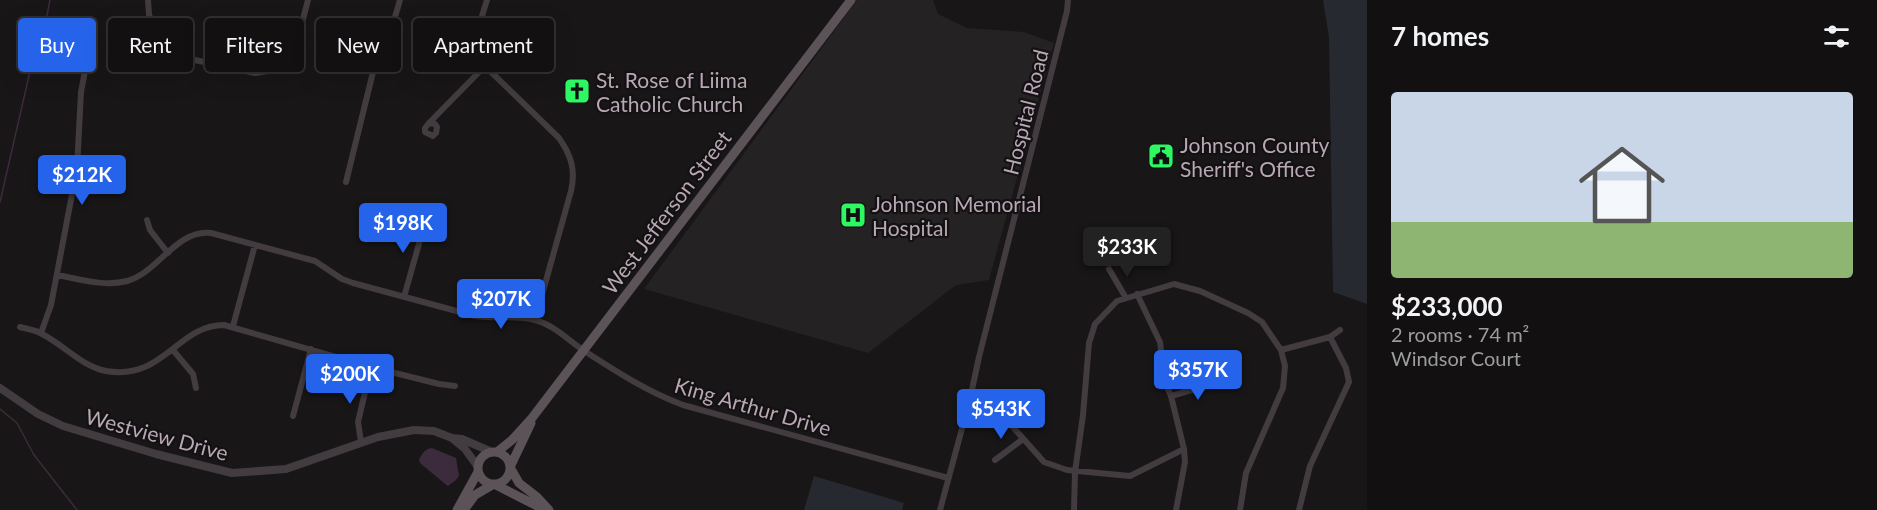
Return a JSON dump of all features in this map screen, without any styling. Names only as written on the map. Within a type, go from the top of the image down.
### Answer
[{"type":"main road","name":"West Jefferson Street","points":[[495,452],[512,440],[532,418],[850,0]]},
{"type":"main road","name":"West Jefferson Street","points":[[511,467],[532,418]]},
{"type":"main road","points":[[458,510],[482,457],[495,452],[507,458],[519,483],[537,497],[547,510]]},
{"type":"main road","points":[[464,510],[475,495],[505,481],[511,467]]},
{"type":"main road","points":[[478,469],[483,480],[547,510]]},
{"type":"street","points":[[148,0],[149,15],[157,31],[166,45],[181,57],[255,73],[268,71],[280,65],[295,50],[308,0]]},
{"type":"street","points":[[346,182],[375,64],[390,34],[400,0]]},
{"type":"street","points":[[481,18],[487,0]]},
{"type":"street","name":"Hospital Road","points":[[940,510],[970,399],[1068,0]]},
{"type":"street","points":[[41,333],[51,305],[77,168],[81,92],[85,72]]},
{"type":"street","points":[[429,123],[479,72]]},
{"type":"street","points":[[491,72],[558,138],[568,151],[572,163],[573,182],[535,320]]},
{"type":"street","points":[[404,297],[426,219]]},
{"type":"street","points":[[147,220],[150,230],[168,253]]},
{"type":"street","name":"King Arthur Drive","points":[[57,274],[106,283],[128,281],[140,276],[187,238],[204,232],[315,261],[342,279],[475,316],[518,317],[535,320],[555,330],[644,388],[683,405],[948,478]]},
{"type":"street","points":[[233,326],[255,245]]},
{"type":"street","points":[[1108,269],[1126,298]]},
{"type":"street","points":[[1074,510],[1075,472],[1083,415],[1089,343],[1095,324],[1117,301],[1174,284],[1200,291],[1248,313],[1262,322],[1281,350],[1285,366],[1283,388],[1246,473],[1240,510]]},
{"type":"street","points":[[1137,294],[1160,342],[1166,382],[1184,449],[1185,462],[1176,510]]},
{"type":"street","points":[[20,327],[41,333],[90,366],[118,372],[145,368],[173,350],[192,334],[214,325],[233,326],[371,367],[455,386]]},
{"type":"street","points":[[1281,350],[1330,337],[1340,330]]},
{"type":"street","points":[[1299,510],[1310,466],[1349,382],[1346,368],[1330,337]]},
{"type":"street","points":[[293,416],[311,349]]},
{"type":"street","points":[[173,350],[193,374],[195,388]]},
{"type":"street","points":[[361,442],[358,422],[371,367]]},
{"type":"street","points":[[1171,396],[1219,382]]},
{"type":"street","name":"Westview Drive","points":[[0,388],[38,414],[63,426],[156,454],[232,473],[285,469],[361,442],[396,432],[414,430],[434,431],[495,452]]},
{"type":"street","points":[[970,399],[995,407],[1044,462],[1075,472],[1130,476],[1184,449]]},
{"type":"street","points":[[452,438],[465,449],[478,469]]},
{"type":"street","points":[[995,460],[1023,439]]},
{"type":"shaded area","name":"Johnson Memorial Hospital","points":[[857,0],[933,0],[938,14],[967,28],[1024,32],[1054,43],[989,280],[956,285],[868,353],[644,289]]},
{"type":"shaded area","points":[[1323,0],[1367,0],[1367,304],[1333,292],[1329,37]]},
{"type":"shaded area","points":[[432,448],[456,458],[459,476],[448,486],[420,463],[419,460],[423,453]]},
{"type":"shaded area","points":[[814,476],[904,503],[902,510],[804,510]]},
{"type":"waterway","points":[[0,202],[34,54],[42,41],[50,0]]},
{"type":"waterway","points":[[0,409],[17,423],[34,455],[77,510]]},
{"type":"place","name":"St. Rose of Liima Catholic Church","points":[[577,91]]},
{"type":"place","name":"Johnson County Sheriff's Office","points":[[1161,156]]},
{"type":"place","name":"Johnson Memorial Hospital","points":[[853,215]]}]
